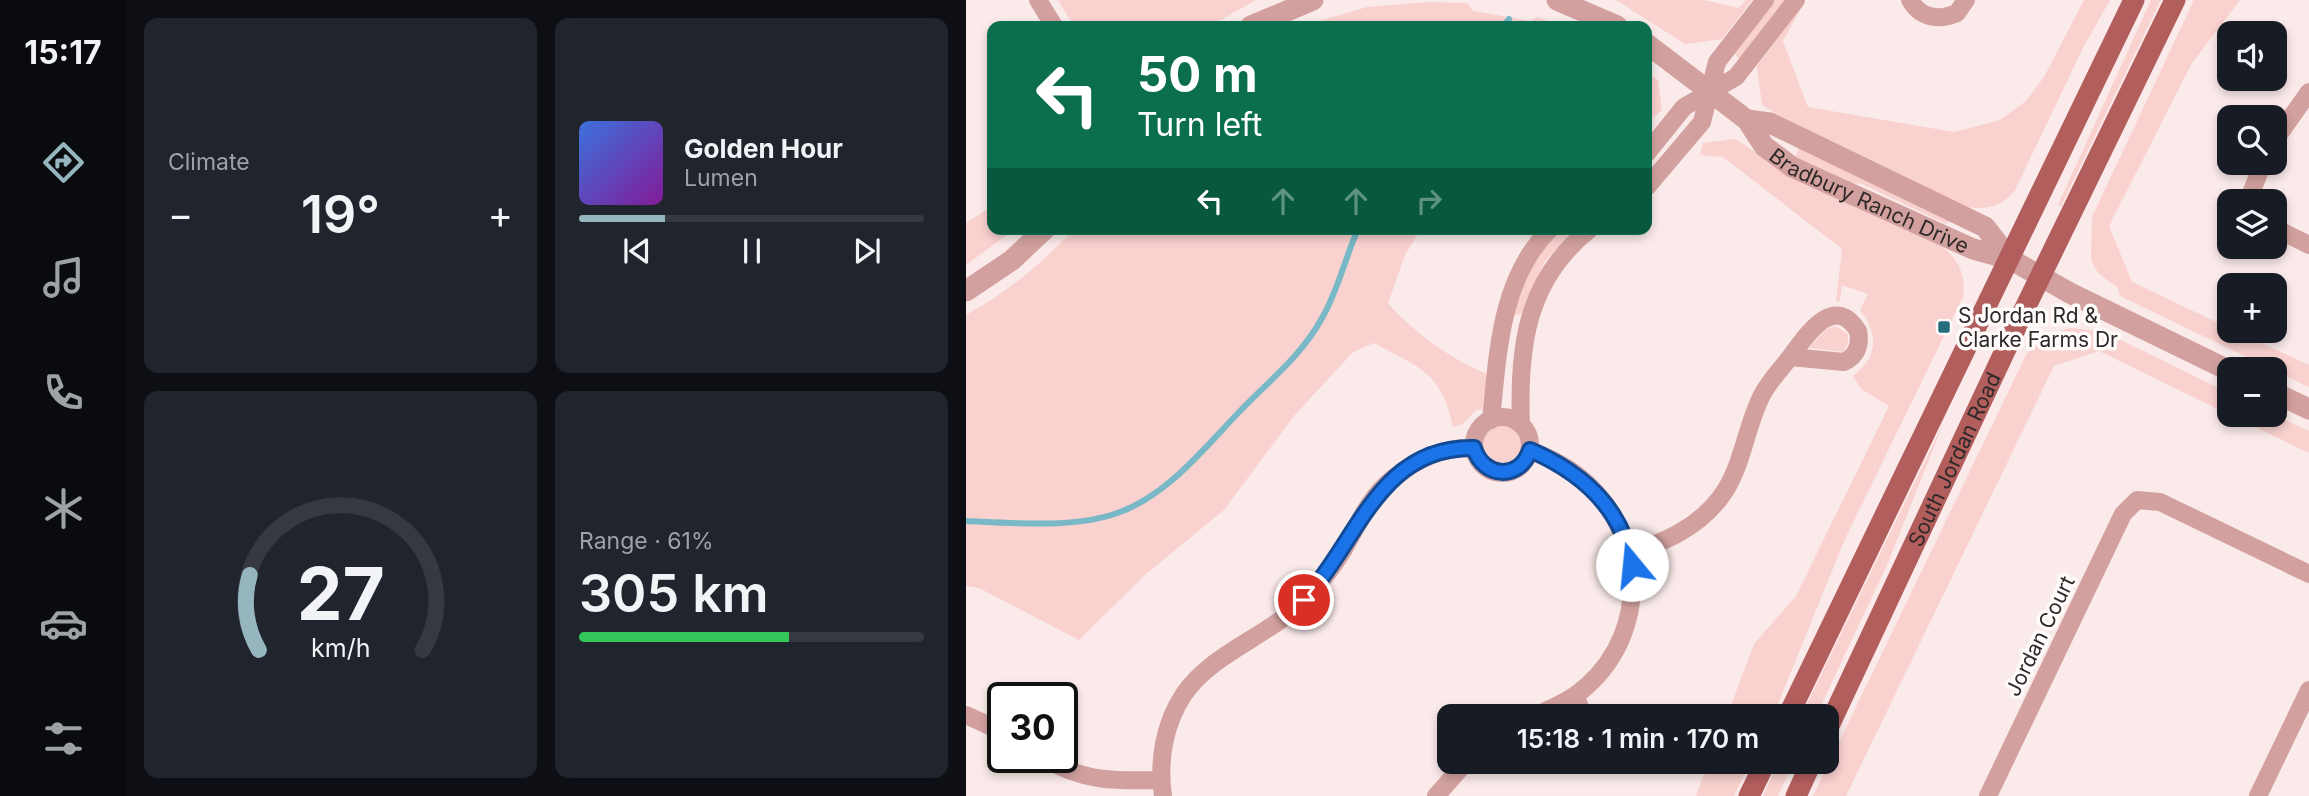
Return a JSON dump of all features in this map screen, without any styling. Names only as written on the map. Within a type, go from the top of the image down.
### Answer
[{"type":"main road","name":"South Jordan Road","points":[[1794,704],[2134,0]]},
{"type":"main road","name":"South Jordan Road","points":[[1839,704],[2040,277],[2175,0]]},
{"type":"main road","points":[[1749,796],[1760,774]]},
{"type":"main road","points":[[1796,796],[1806,774]]},
{"type":"street","points":[[1038,0],[1051,21]]},
{"type":"street","points":[[1263,21],[1313,0]]},
{"type":"street","points":[[1557,0],[1605,21]]},
{"type":"street","points":[[1652,182],[1669,165],[1702,122],[1717,62],[1765,0]]},
{"type":"street","points":[[1652,147],[1684,107],[1736,77],[1796,0]]},
{"type":"street","points":[[1910,0],[1922,13],[1939,18],[1957,13],[1966,0]]},
{"type":"street","name":"Bradbury Ranch Drive","points":[[1652,48],[1747,120],[1764,146],[1792,167],[1973,249],[2010,259],[2040,277],[2217,365]]},
{"type":"street","points":[[2287,123],[2309,92]]},
{"type":"street","name":"Bradbury Ranch Drive","points":[[1747,120],[1770,123],[1984,227],[2010,259]]},
{"type":"street","points":[[2287,234],[2309,245]]},
{"type":"street","points":[[966,291],[1012,260],[1039,235]]},
{"type":"street","points":[[1491,420],[1503,323],[1510,295],[1521,268],[1545,235]]},
{"type":"street","points":[[1521,425],[1519,387],[1527,327],[1539,288],[1569,246],[1583,235]]},
{"type":"street","points":[[1503,323],[1527,327]]},
{"type":"street","points":[[1630,553],[1680,533],[1720,498],[1737,469],[1762,395],[1790,357]]},
{"type":"street","points":[[2287,399],[2309,409]]},
{"type":"street","points":[[1504,417],[1521,425],[1527,432],[1530,450],[1522,465],[1506,473],[1489,469],[1477,456],[1474,448],[1477,433],[1491,420],[1504,417]]},
{"type":"street","points":[[1074,773],[1091,779],[1162,788],[1163,747],[1171,718],[1195,681],[1282,621],[1304,600],[1331,569],[1372,501],[1388,482],[1412,464],[1441,451],[1474,448]]},
{"type":"street","points":[[1530,450],[1565,466],[1586,482],[1607,505],[1630,553],[1633,592],[1626,627],[1605,667],[1575,696],[1559,704]]},
{"type":"street","name":"Jordan Court","points":[[1988,796],[2123,514],[2137,500],[2160,502],[2309,574]]},
{"type":"street","points":[[2258,796],[2309,690]]},
{"type":"street","points":[[1575,696],[1579,704]]},
{"type":"street","points":[[966,715],[987,725]]},
{"type":"street","points":[[1436,796],[1455,774]]},
{"type":"shaded area","points":[[1058,0],[1256,0],[1219,21],[1071,21]]},
{"type":"shaded area","points":[[1616,0],[1704,0],[1739,8],[1746,0],[1752,0],[1722,39],[1685,44]]},
{"type":"shaded area","points":[[1774,0],[1786,0],[1741,58],[1738,58],[1734,52]]},
{"type":"shaded area","points":[[2084,0],[2110,0],[2084,46],[2015,190],[1996,205],[1974,208],[1956,205],[1816,137],[1762,105],[1757,66],[1801,8],[1783,41],[1808,107],[1954,132],[2000,120],[2026,101],[2044,77]]},
{"type":"shaded area","points":[[2151,0],[2161,0],[2061,206],[2058,205]]},
{"type":"shaded area","points":[[2194,0],[2240,0],[2224,21],[2217,21],[2217,30],[2192,63],[2109,226],[2132,282],[2217,322],[2217,343],[2120,296],[2117,287],[2098,273],[2091,260],[2092,217]]},
{"type":"shaded area","points":[[1430,2],[1467,3],[1473,11],[1531,21],[1319,21],[1367,7]]},
{"type":"shaded area","points":[[1537,17],[1549,21],[1531,21]]},
{"type":"shaded area","points":[[1652,76],[1658,80],[1662,110],[1652,119]]},
{"type":"shaded area","points":[[1735,139],[1786,171],[1943,247],[1957,263],[1963,282],[1963,297],[1845,539],[1778,704],[1732,704],[1754,644],[1796,596],[1889,406],[1861,389],[1853,376],[1871,353],[1873,336],[1860,310],[1868,294],[1842,285],[1840,301],[1836,301],[1842,249],[1723,157],[1700,155],[1703,143]]},
{"type":"shaded area","points":[[1803,147],[1949,218],[1949,222],[1946,224],[1862,184],[1846,183],[1795,159],[1798,149]]},
{"type":"shaded area","points":[[987,209],[987,235],[1007,235],[966,265],[966,223]]},
{"type":"shaded area","points":[[1068,235],[1417,235],[1405,255],[1388,303],[1434,344],[1487,374],[1482,410],[1477,409],[1463,424],[1453,427],[1442,394],[1427,374],[1374,343],[1353,352],[1294,416],[1224,510],[1146,574],[1079,640],[979,588],[966,586],[966,315],[996,297]]},
{"type":"shaded area","points":[[1556,235],[1570,235],[1545,261],[1521,314],[1517,315],[1514,313],[1522,290],[1545,248]]},
{"type":"shaded area","points":[[1835,326],[1848,334],[1848,344],[1843,352],[1809,348],[1825,330]]},
{"type":"shaded area","points":[[2071,328],[2104,332],[2217,387],[2217,409],[2099,351],[2054,366],[1846,796],[1813,796],[1824,774],[1839,774],[1839,742],[2027,353],[2053,333]]},
{"type":"shaded area","points":[[2218,343],[2262,343],[2309,365],[2309,387],[2287,376],[2287,357],[2247,357]]},
{"type":"shaded area","points":[[2287,421],[2309,431],[2309,453],[2255,427],[2287,427]]},
{"type":"shaded area","points":[[1502,424],[1516,430],[1522,444],[1516,458],[1502,464],[1488,458],[1482,444],[1488,430]]},
{"type":"shaded area","points":[[1943,424],[1888,563],[1822,704],[1807,704]]},
{"type":"shaded area","points":[[1704,774],[1745,774],[1734,796],[1696,796]]},
{"type":"shaded area","points":[[1773,774],[1788,774],[1778,796],[1763,796]]},
{"type":"waterway","points":[[966,521],[1023,524],[1084,521],[1120,512],[1155,494],[1186,468],[1305,344],[1328,308],[1356,235]]},
{"type":"place","name":"S Jordan Rd & Clarke Farms Dr","points":[[1944,327]]},
{"type":"route","points":[[1304,600],[1326,575],[1363,514],[1388,482],[1426,457],[1459,448],[1474,448],[1482,464],[1497,472],[1506,473],[1522,465],[1530,450],[1577,474],[1607,505],[1624,535],[1632,565]]}]
